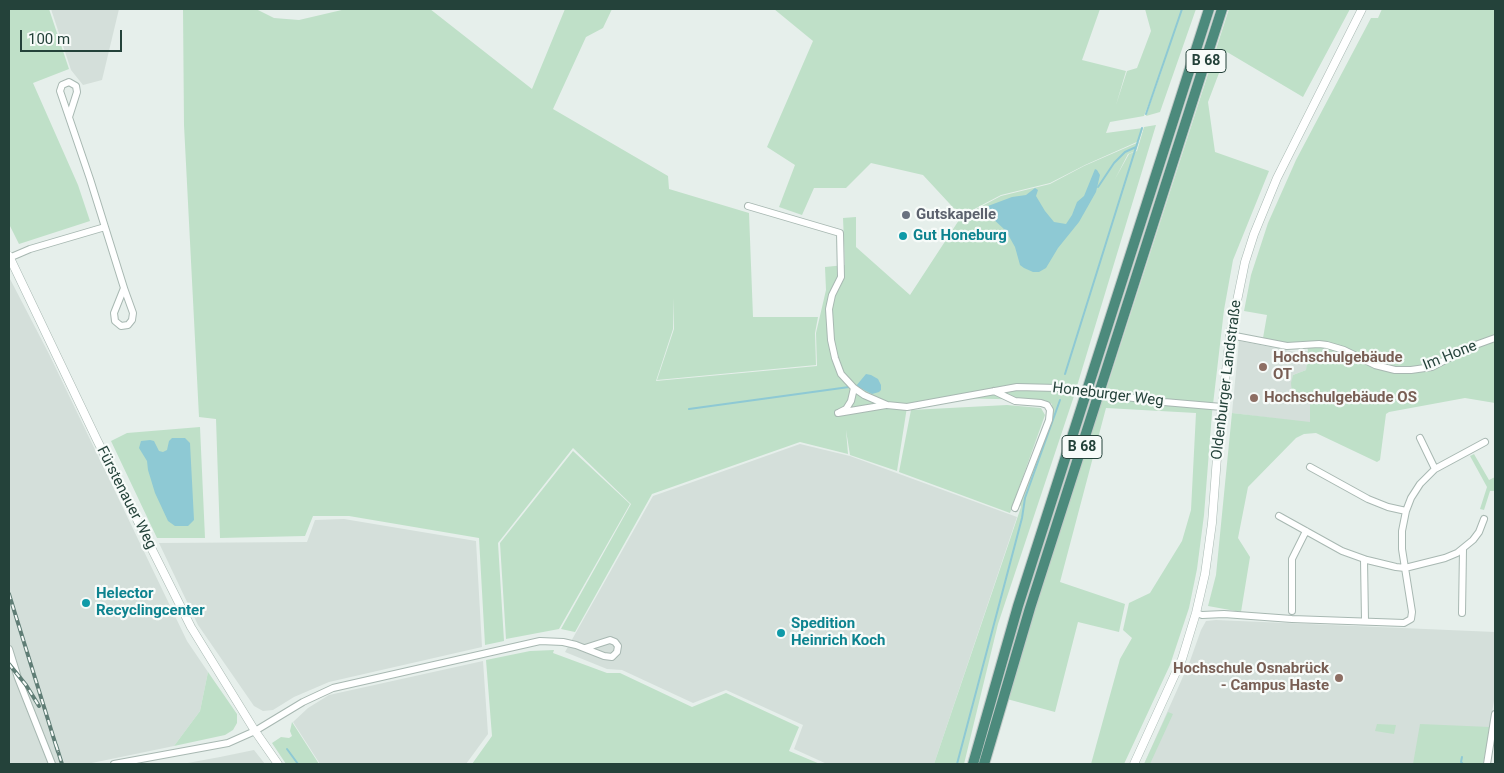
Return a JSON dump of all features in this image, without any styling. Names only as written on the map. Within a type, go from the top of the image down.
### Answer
[{"type":"highway","name":"B 68","points":[[973,764],[1018,606],[1209,9]]},
{"type":"highway","name":"B 68","points":[[984,764],[1036,590],[1222,9]]},
{"type":"street","name":"Oldenburger Landstraße","points":[[1134,764],[1182,659],[1205,574],[1212,523],[1230,335],[1245,262],[1271,190],[1362,9]]},
{"type":"street","points":[[69,117],[77,92],[76,86],[68,82],[62,85],[60,91],[133,313],[132,320],[128,325],[121,326],[115,321],[114,313],[124,288]]},
{"type":"street","name":"Honeburger Weg","points":[[748,206],[840,233],[841,277],[831,302],[830,322],[835,358],[841,374],[852,387],[872,399],[887,405],[907,407],[1017,387],[1057,388],[1164,402],[1222,407]]},
{"type":"street","name":"Fürstenauer Weg","points":[[105,227],[9,257],[100,446],[191,627],[255,731],[278,764]]},
{"type":"street","name":"Im Hone","points":[[1230,335],[1287,346],[1328,345],[1395,370],[1432,367],[1470,347],[1495,338]]},
{"type":"street","name":"Honeburger Weg","points":[[852,387],[851,401],[846,409],[838,414],[887,405]]},
{"type":"street","name":"Honeburger Weg","points":[[993,390],[1015,401],[1047,405],[1050,410],[1049,420],[1015,508]]},
{"type":"street","points":[[1420,438],[1435,469]]},
{"type":"street","points":[[1196,613],[1202,615],[1224,614],[1292,619],[1404,623],[1411,619],[1412,612],[1405,568],[1402,531],[1411,498],[1420,484],[1435,469],[1485,442]]},
{"type":"street","points":[[1310,467],[1368,499],[1388,508],[1406,511]]},
{"type":"street","points":[[1279,516],[1342,551],[1364,559],[1405,568],[1445,558],[1463,549],[1479,532],[1484,519]]},
{"type":"street","points":[[1292,611],[1292,559],[1306,531]]},
{"type":"street","points":[[1462,613],[1463,549]]},
{"type":"street","points":[[1364,559],[1365,621]]},
{"type":"street","points":[[114,764],[228,743],[255,731],[302,702],[333,688],[497,649],[540,641],[563,642],[612,657],[617,652],[618,646],[610,640],[585,648]]},
{"type":"street","points":[[9,649],[18,678],[52,764],[44,764]]},
{"type":"street","points":[[1487,764],[1492,755],[1495,714]]},
{"type":"shaded area","points":[[51,9],[119,9],[102,80],[83,85],[71,70]]},
{"type":"shaded area","points":[[9,277],[49,354],[187,641],[208,672],[200,711],[174,746],[87,764],[9,764]]},
{"type":"shaded area","points":[[1239,341],[1296,352],[1308,351],[1306,370],[1293,375],[1292,393],[1310,401],[1310,423],[1232,413]]},
{"type":"shaded area","points":[[800,444],[850,456],[1017,517],[934,764],[827,764],[794,749],[803,725],[726,690],[693,703],[622,670],[607,669],[565,652],[653,496]]},
{"type":"shaded area","points":[[344,519],[476,541],[482,647],[329,682],[294,697],[273,710],[263,711],[254,706],[198,625],[159,543],[307,542],[315,520]]},
{"type":"shaded area","name":"Hochschule Osnabrück - Campus Haste","points":[[1206,621],[1495,632],[1495,695],[1483,764],[1144,764],[1190,661],[1201,630]]},
{"type":"shaded area","points":[[483,661],[488,734],[466,764],[320,764],[293,722],[308,708],[329,695]]},
{"type":"shaded area","points":[[254,750],[265,764],[182,764],[220,757]]},
{"type":"green space","points":[[9,9],[49,9],[69,69],[33,83],[78,185],[90,221],[19,244],[9,224]]},
{"type":"green space","points":[[183,9],[256,9],[274,18],[299,20],[346,9],[430,9],[532,89],[565,9],[612,9],[603,28],[586,37],[553,109],[668,176],[669,189],[749,213],[753,317],[818,317],[815,333],[816,365],[657,380],[674,329],[673,298],[673,329],[656,381],[817,366],[816,333],[826,290],[825,267],[845,265],[843,218],[856,217],[856,247],[910,295],[961,217],[1001,196],[1050,184],[1084,166],[1139,142],[1136,151],[1128,154],[1115,179],[1129,154],[1137,151],[1144,127],[1156,125],[1074,396],[998,624],[964,764],[934,764],[1021,507],[1018,500],[1049,420],[1052,404],[1044,400],[948,398],[907,407],[897,471],[850,455],[846,430],[848,454],[800,442],[652,494],[575,632],[561,629],[631,504],[573,448],[498,543],[504,641],[485,645],[479,538],[349,516],[313,516],[305,536],[220,538],[216,419],[199,417],[184,125]]},
{"type":"green space","points":[[774,9],[1100,9],[1082,60],[1126,71],[1116,105],[1127,71],[1137,68],[1151,31],[1145,9],[1196,9],[1160,112],[1146,116],[1164,64],[1144,116],[1110,122],[1106,133],[1143,128],[1139,141],[1050,183],[1001,195],[961,216],[923,175],[871,163],[846,188],[814,188],[802,215],[779,207],[795,165],[767,147],[813,41]]},
{"type":"green space","points":[[1229,9],[1350,9],[1303,97],[1227,52],[1208,102],[1215,152],[1269,171],[1233,260],[1224,310],[1212,413],[1204,515],[1197,569],[1189,608],[1170,665],[1124,764],[1091,764],[1120,659],[1132,638],[1123,630],[1129,603],[1150,593],[1182,541],[1191,510],[1196,413],[1106,408],[1060,582],[1125,604],[1119,632],[1078,622],[1055,712],[1007,699],[1103,387],[1107,387]]},
{"type":"green space","points":[[1382,9],[1495,9],[1495,403],[1465,398],[1389,412],[1386,414],[1380,460],[1377,462],[1316,433],[1304,434],[1296,438],[1248,487],[1238,538],[1250,557],[1241,612],[1208,606],[1216,575],[1232,413],[1310,422],[1310,401],[1292,393],[1291,383],[1293,375],[1306,370],[1308,351],[1306,341],[1290,343],[1263,338],[1267,315],[1244,311],[1251,275],[1268,223],[1296,160],[1371,18],[1378,18]]},
{"type":"green space","points":[[1007,405],[1041,408],[1045,415],[1010,513],[899,472],[911,410]]},
{"type":"green space","points":[[200,427],[205,538],[157,538],[111,441],[127,433]]},
{"type":"green space","points":[[573,451],[630,504],[559,629],[506,639],[500,543]]},
{"type":"green space","points":[[1474,454],[1489,480],[1495,477],[1495,491],[1490,491],[1484,510],[1480,509],[1487,487],[1470,456]]},
{"type":"green space","points":[[554,650],[553,653],[607,673],[620,673],[692,707],[726,693],[799,727],[789,751],[820,764],[472,764],[492,736],[486,660],[530,651]]},
{"type":"green space","points":[[208,672],[237,714],[237,723],[233,730],[225,735],[174,746],[200,711]]},
{"type":"green space","points":[[1168,712],[1173,714],[1150,764],[1144,764]]},
{"type":"green space","points":[[292,722],[319,764],[286,764],[272,743],[281,737],[289,738],[292,736],[290,731]]},
{"type":"green space","points":[[1377,724],[1396,725],[1394,734],[1375,731]]},
{"type":"green space","points":[[1420,724],[1490,727],[1483,764],[1413,764]]},
{"type":"water","points":[[1095,169],[1100,175],[1096,192],[1079,222],[1058,248],[1046,268],[1039,272],[1033,272],[1024,268],[1020,265],[1015,247],[1006,231],[986,210],[988,206],[1012,197],[1026,195],[1035,188],[1038,190],[1036,196],[1054,222],[1066,224],[1077,202],[1084,196]]},
{"type":"water","points":[[866,374],[878,379],[881,385],[879,392],[872,394],[856,386]]},
{"type":"water","points":[[172,438],[185,438],[190,443],[194,520],[188,526],[175,526],[168,521],[155,493],[147,461],[139,448],[141,441],[150,440],[154,441],[159,451],[163,452],[167,450],[169,441]]},
{"type":"waterway","points":[[1146,114],[1182,9]]},
{"type":"waterway","points":[[1065,374],[1142,128]]},
{"type":"waterway","points":[[1098,187],[1114,163],[1125,152],[1136,147]]},
{"type":"waterway","points":[[689,409],[849,387]]},
{"type":"waterway","points":[[957,764],[1022,518],[1025,498],[1060,400]]},
{"type":"waterway","points":[[287,749],[298,764]]},
{"type":"waterway","points":[[1462,757],[1461,762],[1463,764]]},
{"type":"railway","points":[[9,594],[58,752]]},
{"type":"railway","points":[[9,664],[26,685],[39,706]]},
{"type":"railway","points":[[56,745],[62,764]]},
{"type":"place","name":"Gutskapelle","points":[[906,215]]},
{"type":"place","name":"Gut Honeburg","points":[[903,236]]},
{"type":"place","name":"Hochschulgebäude OT","points":[[1263,367]]},
{"type":"place","name":"Hochschulgebäude OS","points":[[1254,398]]},
{"type":"place","name":"Helector Recyclingcenter","points":[[86,603]]},
{"type":"place","name":"Spedition Heinrich Koch","points":[[781,633]]},
{"type":"place","name":"Hochschule Osnabrück - Campus Haste","points":[[1339,678]]}]
